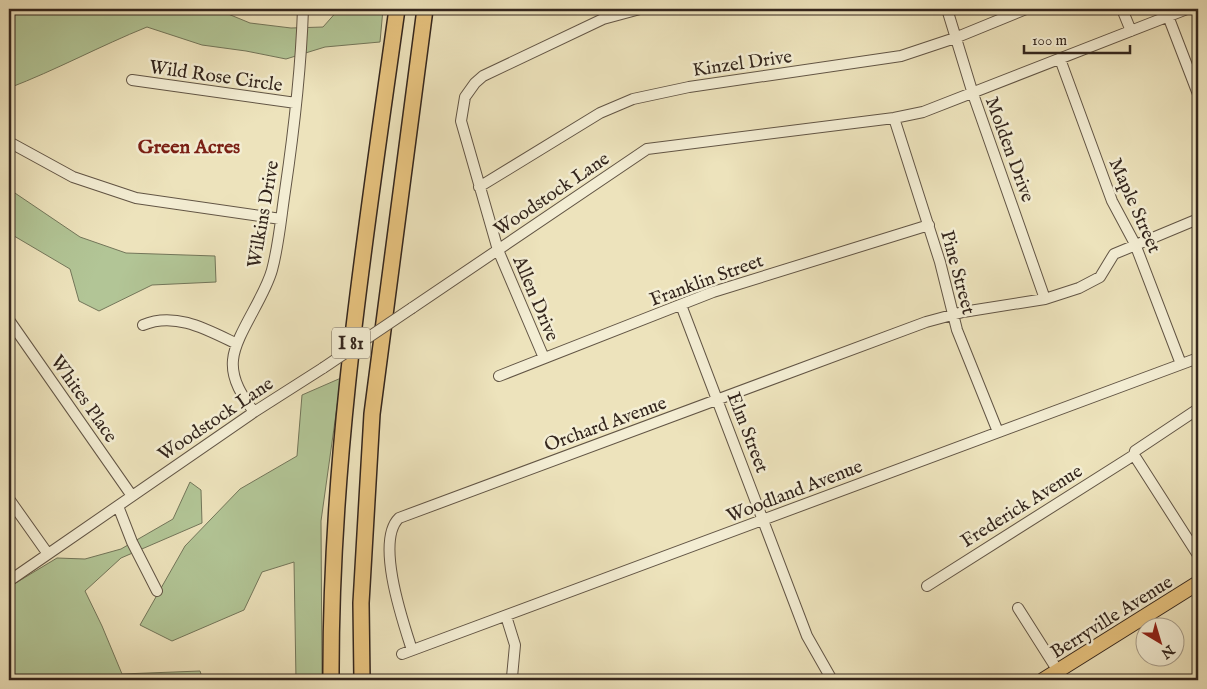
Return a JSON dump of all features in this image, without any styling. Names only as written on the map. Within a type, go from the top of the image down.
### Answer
[{"type":"highway","name":"I 81","points":[[331,680],[332,572],[340,441],[356,305],[396,9]]},
{"type":"highway","name":"I 81","points":[[362,680],[362,559],[375,380],[425,9]]},
{"type":"main road","name":"Berryville Avenue","points":[[1043,680],[1198,583]]},
{"type":"street","name":"Wilkins Drive","points":[[254,412],[240,391],[233,371],[234,353],[266,288],[275,254],[296,104],[304,9]]},
{"type":"street","name":"Allen Drive","points":[[544,358],[498,250],[479,187],[461,114],[465,97],[475,83],[483,76],[572,32],[603,19],[640,9]]},
{"type":"street","name":"Molden Drive","points":[[947,9],[972,94],[1046,299]]},
{"type":"street","name":"Kinzel Drive","points":[[479,187],[600,113],[633,99],[689,87],[888,59],[955,38],[1026,9]]},
{"type":"street","points":[[1122,9],[1131,31]]},
{"type":"street","name":"Woodstock Lane","points":[[9,581],[254,412],[323,368],[630,159],[654,147],[894,118],[934,109],[1187,9]]},
{"type":"street","points":[[1168,16],[1198,94]]},
{"type":"street","name":"Maple Street","points":[[1060,59],[1112,201],[1135,244],[1181,364]]},
{"type":"street","name":"Wild Rose Circle","points":[[132,80],[296,104]]},
{"type":"street","name":"Pine Street","points":[[894,118],[928,225],[952,314],[998,432]]},
{"type":"street","points":[[9,142],[73,177],[129,196],[151,202],[280,219]]},
{"type":"street","name":"Orchard Avenue","points":[[407,652],[392,570],[391,537],[393,526],[399,518],[952,314],[1046,299],[1095,281],[1104,272],[1114,254],[1198,219]]},
{"type":"street","name":"Franklin Street","points":[[499,376],[723,289],[928,225]]},
{"type":"street","name":"Elm Street","points":[[681,305],[807,636],[832,680]]},
{"type":"street","name":"Whites Place","points":[[9,320],[132,496]]},
{"type":"street","points":[[143,325],[151,322],[185,322],[205,328],[237,344]]},
{"type":"street","name":"Woodland Avenue","points":[[407,652],[1198,358]]},
{"type":"street","points":[[1198,410],[1135,451],[1134,455],[1198,555]]},
{"type":"street","name":"Frederick Avenue","points":[[927,586],[1134,455]]},
{"type":"street","points":[[9,499],[48,554]]},
{"type":"street","points":[[118,506],[132,542],[157,591]]},
{"type":"street","points":[[1018,608],[1058,672]]},
{"type":"street","points":[[506,616],[515,645],[512,676]]},
{"type":"green space","points":[[24,9],[216,9],[250,23],[291,28],[323,27],[339,9],[383,9],[380,42],[325,47],[286,59],[202,45],[147,27],[9,88],[9,19]]},
{"type":"green space","points":[[9,189],[80,237],[126,253],[215,256],[216,282],[152,285],[99,311],[79,301],[70,269],[9,233]]},
{"type":"green space","points":[[341,378],[321,521],[322,680],[296,680],[294,562],[262,572],[244,610],[172,641],[140,625],[185,546],[240,489],[297,456],[302,395]]},
{"type":"green space","points":[[190,482],[201,490],[202,523],[121,558],[85,591],[122,674],[200,671],[203,680],[9,680],[9,587],[57,558],[85,559],[121,549],[173,519]]},
{"type":"district","name":"Green Acres","points":[[189,146]]}]
